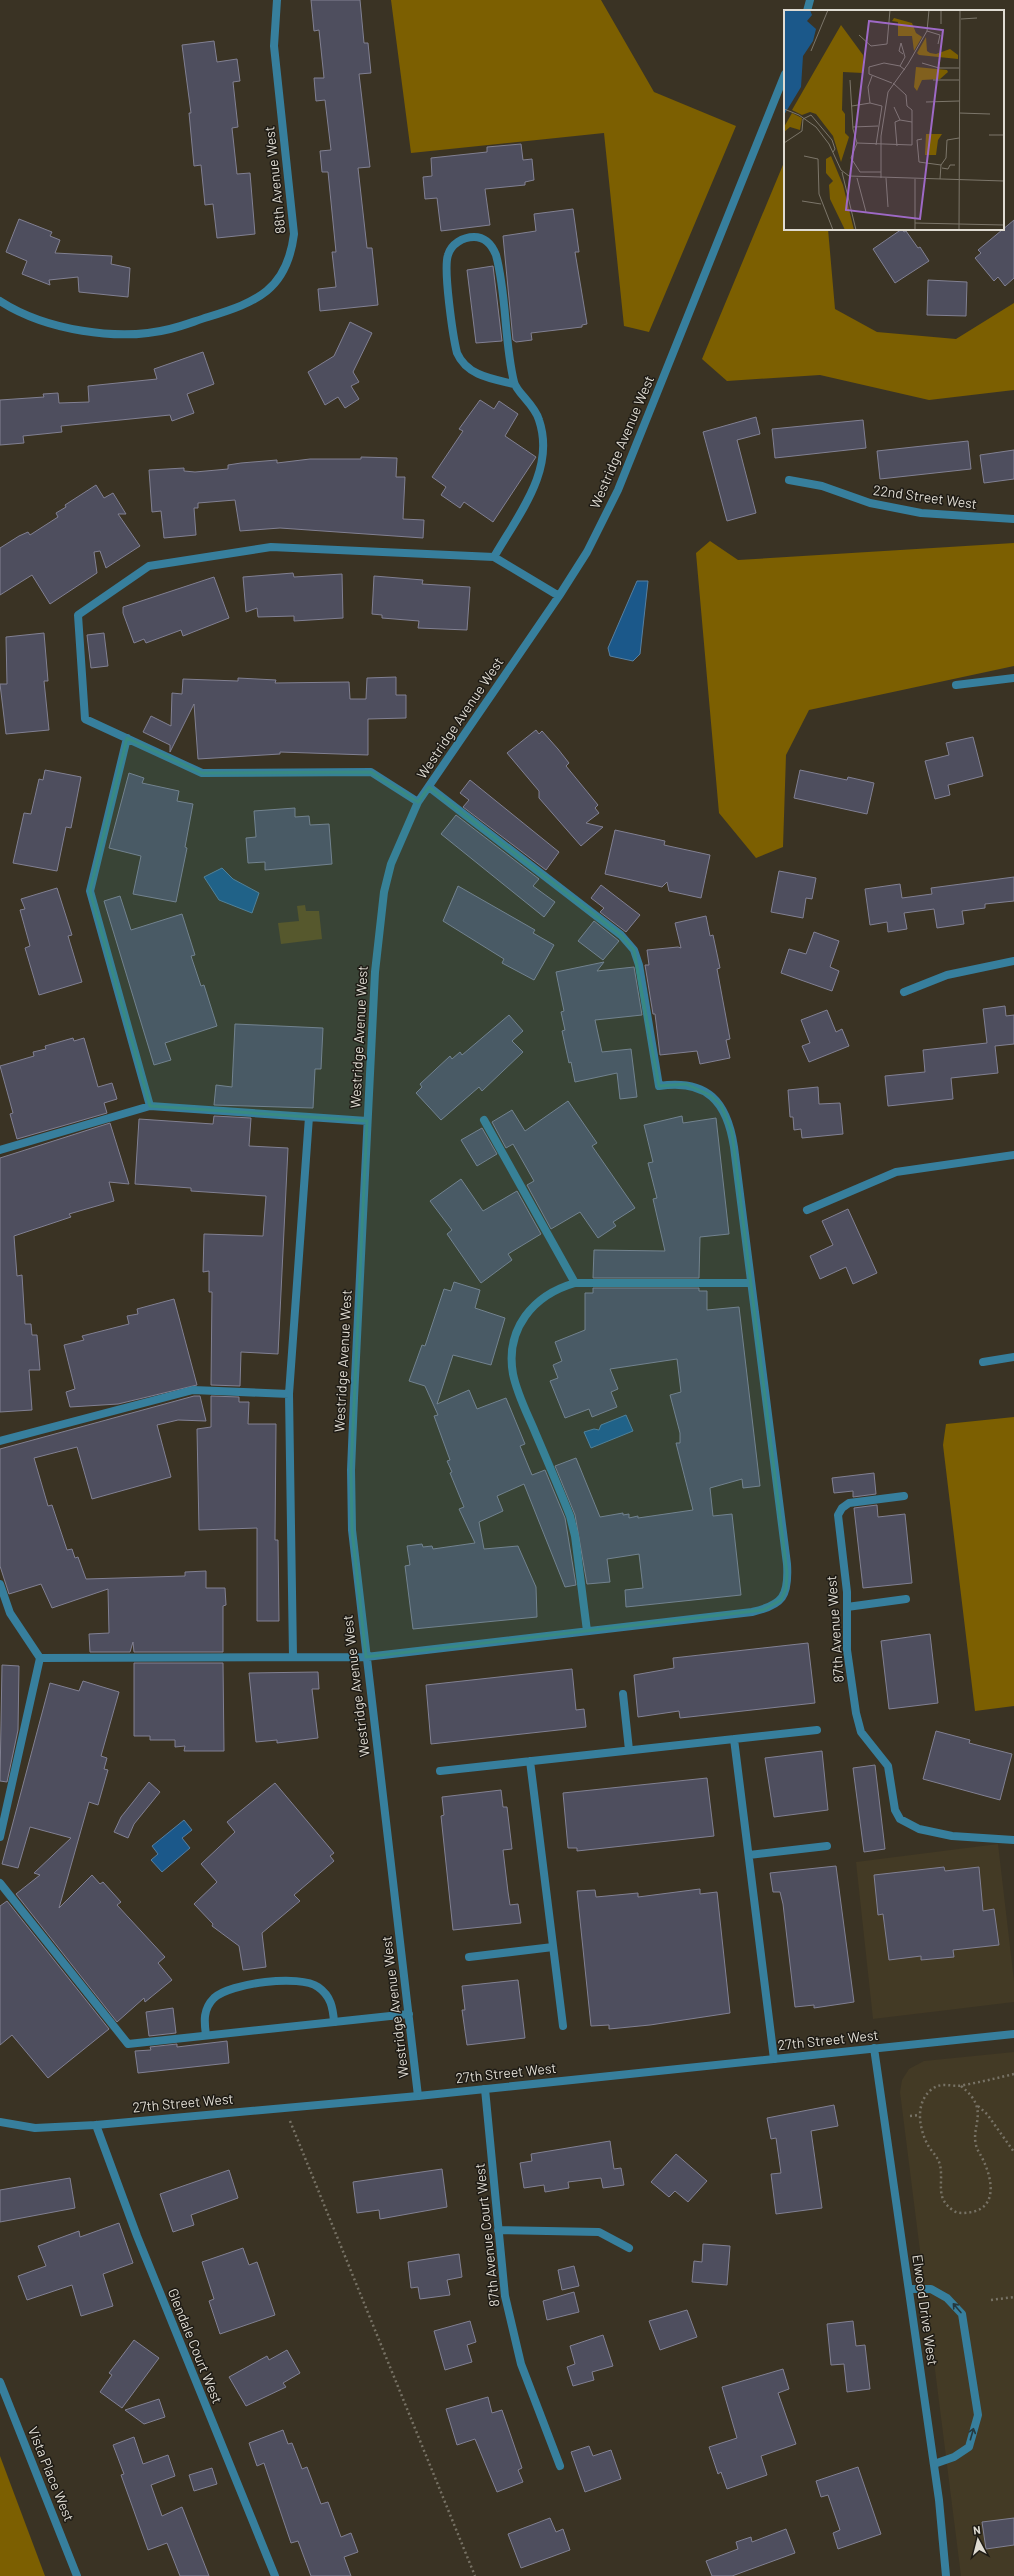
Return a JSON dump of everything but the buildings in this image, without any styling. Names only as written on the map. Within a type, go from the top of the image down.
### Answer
[{"type":"street","name":"88th Avenue West","points":[[0,301],[38,320],[72,329],[109,334],[169,330],[242,307],[259,298],[270,289],[286,268],[292,252],[294,234],[274,46],[277,0]]},
{"type":"street","points":[[807,10],[810,0]]},
{"type":"street","name":"Westridge Avenue West","points":[[418,2096],[352,1530],[351,1470],[367,1121],[379,920],[391,864],[418,802],[587,552],[618,490],[784,76]]},
{"type":"street","points":[[494,557],[536,482],[544,454],[542,433],[536,413],[514,384],[496,255],[493,248],[484,240],[477,237],[461,240],[450,249],[447,265],[457,354],[464,364],[471,370],[514,384]]},
{"type":"street","name":"22nd Street West","points":[[788,480],[822,486],[870,503],[922,513],[1014,519]]},
{"type":"street","points":[[418,802],[371,772],[202,773],[85,719],[78,615],[149,566],[271,547],[494,557],[558,596]]},
{"type":"street","points":[[956,686],[1014,678]]},
{"type":"street","points":[[127,738],[90,891],[150,1106]]},
{"type":"street","points":[[40,1658],[366,1657],[752,1612],[776,1604],[784,1594],[788,1582],[787,1564],[734,1147],[729,1120],[721,1105],[700,1089],[686,1084],[659,1086],[639,965],[634,950],[621,934],[429,787]]},
{"type":"street","points":[[904,992],[947,976],[1014,961]]},
{"type":"street","points":[[0,1150],[150,1106],[367,1121]]},
{"type":"street","points":[[293,1657],[289,1394],[309,1118]]},
{"type":"street","points":[[484,1120],[574,1283]]},
{"type":"street","points":[[807,1210],[896,1172],[1014,1155]]},
{"type":"street","points":[[587,1631],[575,1536],[570,1516],[520,1399],[513,1373],[515,1346],[523,1318],[543,1296],[556,1288],[574,1283],[751,1283]]},
{"type":"street","points":[[984,1362],[1014,1357]]},
{"type":"street","points":[[0,1441],[192,1390],[289,1394]]},
{"type":"street","name":"87th Avenue West","points":[[904,1496],[860,1500],[842,1508],[838,1515],[847,1607],[847,1650],[856,1713],[861,1732],[888,1766],[896,1810],[900,1819],[908,1824],[952,1836],[1014,1840]]},
{"type":"street","points":[[0,1584],[10,1613],[40,1658],[0,1837]]},
{"type":"street","points":[[847,1607],[906,1600]]},
{"type":"street","points":[[623,1694],[629,1750]]},
{"type":"street","points":[[440,1771],[817,1730]]},
{"type":"street","points":[[734,1739],[774,2059]]},
{"type":"street","points":[[530,1761],[563,2026]]},
{"type":"street","points":[[749,1855],[827,1846]]},
{"type":"street","points":[[0,1883],[128,2044],[408,2014]]},
{"type":"street","points":[[469,1957],[553,1947]]},
{"type":"street","points":[[206,2035],[205,2012],[215,1998],[224,1992],[239,1986],[284,1981],[318,1986],[330,2000],[334,2022]]},
{"type":"street","name":"27th Street West","points":[[0,2122],[35,2128],[96,2124],[418,2096],[1014,2034]]},
{"type":"street","name":"Elwood Drive West","points":[[874,2048],[934,2464],[946,2576]]},
{"type":"street","name":"87th Avenue Court West","points":[[485,2089],[505,2296],[521,2364],[560,2466]]},
{"type":"street","name":"Glendale Court West","points":[[96,2124],[137,2236],[275,2576]]},
{"type":"street","points":[[498,2230],[599,2232],[629,2248]]},
{"type":"street","points":[[909,2289],[931,2289],[948,2298],[962,2314],[978,2415],[969,2447],[954,2457],[934,2464]]},
{"type":"street","name":"Vista Place West","points":[[0,2382],[77,2576]]},
{"type":"path","points":[[978,2106],[976,2144],[990,2173],[991,2187],[988,2200],[974,2212],[956,2212],[946,2204],[940,2195],[940,2164],[929,2147],[921,2126],[920,2107],[925,2095],[934,2088],[945,2084],[961,2086],[1014,2074]]},
{"type":"path","points":[[961,2086],[971,2094],[978,2106],[987,2114],[1014,2152]]},
{"type":"path","points":[[284,2107],[475,2576]]},
{"type":"path","points":[[910,2116],[920,2115]]},
{"type":"path","points":[[991,2300],[1014,2297]]},
{"type":"highlighted area","points":[[127,738],[202,773],[371,772],[418,802],[429,787],[621,935],[634,950],[659,1086],[686,1084],[710,1095],[721,1105],[732,1132],[787,1573],[786,1589],[781,1600],[763,1610],[366,1657],[352,1530],[351,1470],[367,1121],[150,1106],[90,891]]},
{"type":"shaded area","points":[[391,0],[601,0],[654,92],[736,126],[649,332],[624,326],[604,133],[411,153]]},
{"type":"shaded area","points":[[784,162],[784,230],[828,230],[835,309],[877,332],[956,339],[1014,303],[1014,390],[929,400],[820,375],[727,381],[702,359]]},
{"type":"shaded area","points":[[710,541],[738,560],[1014,543],[1014,666],[809,710],[786,755],[783,847],[756,858],[719,813],[696,553]]},
{"type":"shaded area","points":[[305,905],[306,911],[319,911],[322,939],[281,944],[278,923],[299,921],[297,906]]},
{"type":"shaded area","points":[[1014,1417],[1014,1706],[975,1711],[943,1445],[946,1424]]},
{"type":"shaded area","points":[[998,1844],[1014,1981],[1014,2002],[873,2019],[856,1862]]},
{"type":"shaded area","points":[[1014,2052],[1014,2576],[961,2576],[900,2092],[902,2080],[909,2069],[924,2061]]},
{"type":"shaded area","points":[[0,2456],[45,2576],[0,2576]]},
{"type":"water","points":[[637,581],[648,581],[640,654],[633,661],[610,656],[608,648]]},
{"type":"water","points":[[222,868],[233,879],[259,893],[252,913],[219,900],[204,877]]},
{"type":"water","points":[[626,1415],[633,1431],[591,1448],[584,1432],[594,1429],[599,1430],[601,1425]]},
{"type":"water","points":[[184,1820],[192,1830],[182,1838],[190,1848],[162,1872],[151,1860],[158,1854],[152,1846]]}]
